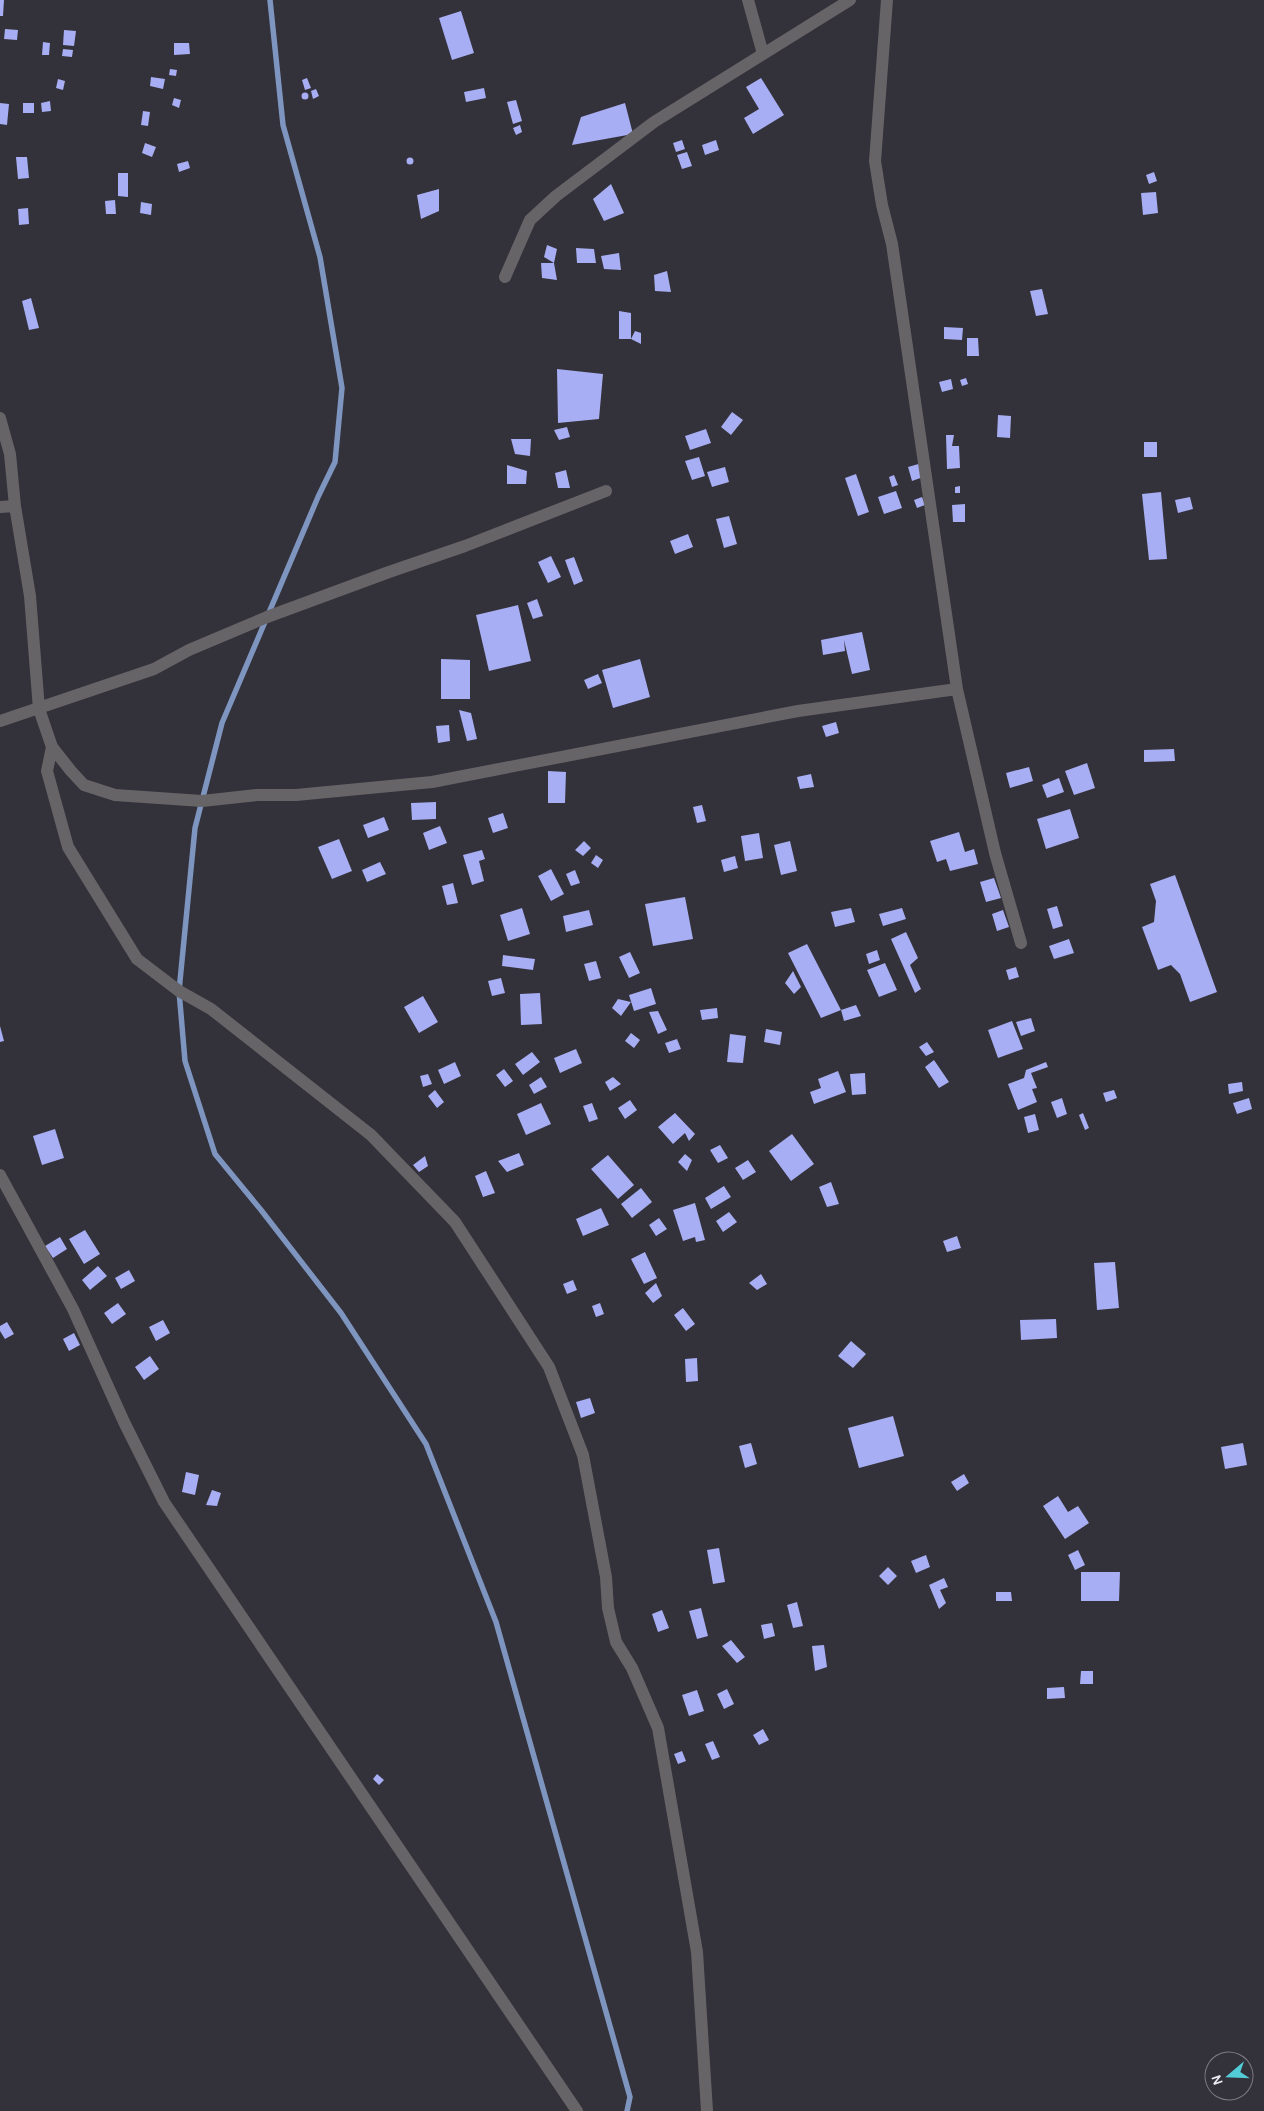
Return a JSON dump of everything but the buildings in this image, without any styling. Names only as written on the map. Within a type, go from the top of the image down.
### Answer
[{"type":"street","points":[[748,0],[763,54]]},
{"type":"street","points":[[506,277],[530,220],[556,196],[654,122],[850,0]]},
{"type":"street","points":[[887,0],[875,161],[882,205],[892,244],[957,689],[996,853],[1021,943]]},
{"type":"street","points":[[0,418],[10,454],[15,506],[30,596],[39,709],[52,747],[84,785],[115,795],[202,801],[257,795],[296,795],[432,782],[798,712],[957,689]]},
{"type":"street","points":[[0,440],[10,454]]},
{"type":"street","points":[[0,721],[154,669],[189,650],[267,617],[465,546],[606,491]]},
{"type":"street","points":[[0,507],[15,506]]},
{"type":"street","points":[[52,747],[47,771],[68,847],[138,959],[179,991],[210,1009],[371,1136],[455,1222],[549,1367],[583,1455],[606,1577],[608,1608],[616,1642],[632,1668],[658,1728],[697,1952],[707,2111]]},
{"type":"street","points":[[0,1175],[73,1309],[124,1422],[164,1502],[577,2111]]},
{"type":"waterway","points":[[270,0],[283,125],[320,257],[342,388],[335,462],[318,497],[222,723],[195,828],[179,991],[185,1061],[215,1154],[341,1313],[426,1444],[496,1622],[630,2097],[627,2111]]}]
